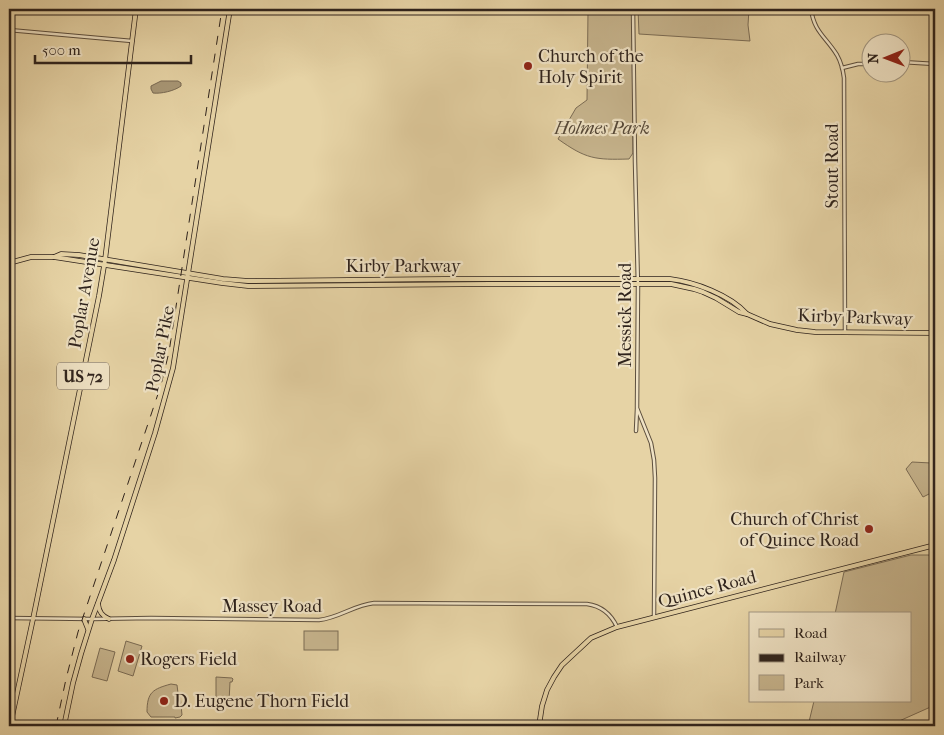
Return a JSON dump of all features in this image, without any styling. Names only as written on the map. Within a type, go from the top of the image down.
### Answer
[{"type":"main road","name":"Poplar Avenue","points":[[10,726],[105,262],[136,9]]},
{"type":"main road","name":"Poplar Pike","points":[[64,726],[73,683],[88,630],[114,560],[155,433],[171,376],[230,9]]},
{"type":"main road","name":"Kirby Parkway","points":[[9,263],[26,258],[66,254],[188,275],[248,281],[670,279],[704,287],[741,308],[747,314]]},
{"type":"main road","name":"Kirby Parkway","points":[[188,275],[222,283],[248,286],[670,284],[694,289],[716,298],[739,312],[770,324],[791,329],[815,332],[935,333]]},
{"type":"main road","name":"Quince Road","points":[[539,726],[547,690],[554,677],[562,665],[591,638],[617,627],[935,545]]},
{"type":"main road","points":[[98,604],[102,615],[109,619]]},
{"type":"main road","points":[[84,619],[88,630]]},
{"type":"street","name":"Messick Road","points":[[633,9],[638,279],[637,408],[651,443],[654,460],[654,618]]},
{"type":"street","name":"Stout Road","points":[[811,9],[812,19],[816,28],[836,54],[842,68],[845,89],[845,332]]},
{"type":"street","points":[[9,30],[132,41]]},
{"type":"street","points":[[912,63],[935,64]]},
{"type":"street","points":[[842,68],[862,64]]},
{"type":"street","points":[[636,431],[637,408]]},
{"type":"street","name":"Massey Road","points":[[9,618],[319,620],[332,618],[357,607],[374,603],[590,604],[598,606],[607,612],[617,627]]},
{"type":"green space","points":[[638,9],[749,9],[750,41],[639,34]]},
{"type":"green space","name":"Holmes Park","points":[[588,11],[631,14],[632,16],[633,153],[629,159],[591,157],[576,151],[558,139],[576,108],[587,100]]},
{"type":"green space","points":[[935,458],[935,491],[923,497],[906,469],[912,462],[931,463]]},
{"type":"green space","points":[[911,555],[929,555],[932,569],[930,583],[935,587],[935,705],[888,726],[808,726],[814,702],[912,702],[912,612],[835,612],[844,572]]},
{"type":"green space","points":[[304,631],[338,631],[338,650],[304,650]]},
{"type":"green space","name":"Rogers Field","points":[[126,641],[142,646],[133,676],[118,671]]},
{"type":"green space","points":[[100,648],[115,652],[107,681],[92,677]]},
{"type":"green space","points":[[216,677],[233,679],[230,682],[229,702],[227,703],[216,702]]},
{"type":"green space","name":"D. Eugene Thorn Field","points":[[171,684],[177,685],[182,715],[175,718],[151,717],[147,712],[147,705],[152,692]]},
{"type":"shaded area","points":[[161,81],[178,81],[181,83],[181,86],[167,92],[153,93],[151,86]]},
{"type":"railway","points":[[56,726],[78,632],[161,385],[169,352],[222,9]]},
{"type":"place","name":"Church of the Holy Spirit","points":[[528,66]]},
{"type":"place","name":"Church of Christ of Quince Road","points":[[869,529]]},
{"type":"place","name":"Rogers Field","points":[[130,659]]},
{"type":"place","name":"D. Eugene Thorn Field","points":[[164,701]]}]
